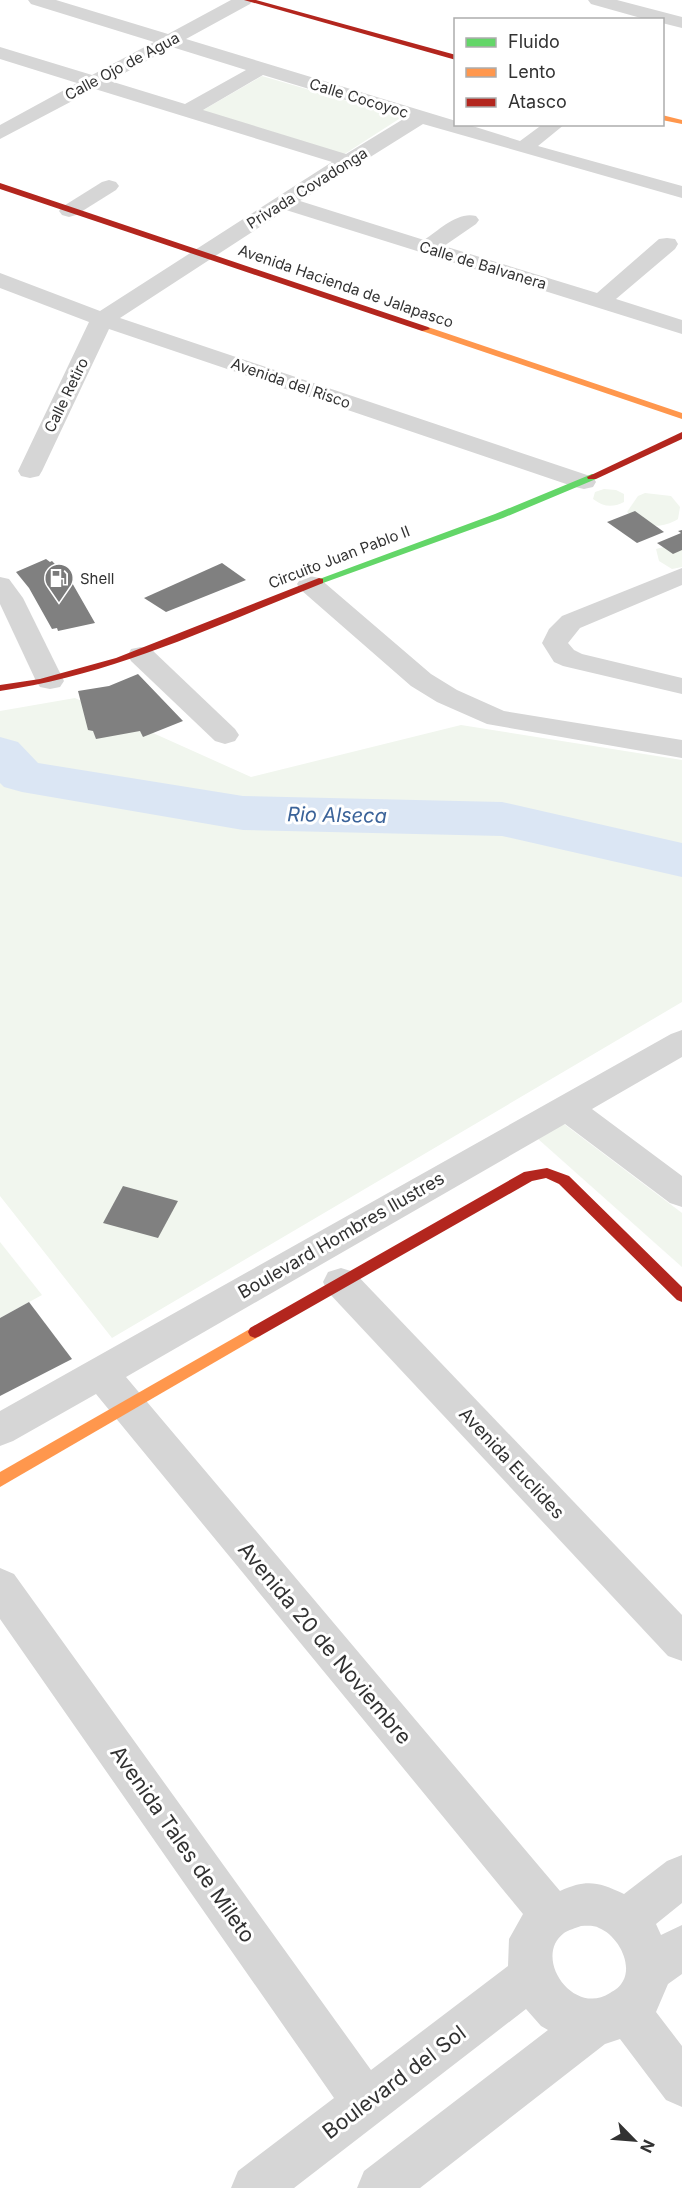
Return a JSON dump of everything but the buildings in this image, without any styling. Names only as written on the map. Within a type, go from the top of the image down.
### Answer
[{"type":"street","name":"Calle Cocoyoc","points":[[37,0],[523,148],[682,192]]},
{"type":"street","name":"Calle Ojo de Agua","points":[[0,133],[246,0]]},
{"type":"street","points":[[246,0],[454,57]]},
{"type":"street","points":[[290,0],[454,45]]},
{"type":"street","points":[[597,0],[682,22]]},
{"type":"street","points":[[607,18],[647,0]]},
{"type":"street","points":[[0,53],[348,161]]},
{"type":"street","points":[[187,111],[262,68]]},
{"type":"street","points":[[664,104],[682,109]]},
{"type":"street","name":"Privada Covadonga","points":[[102,319],[348,161],[422,117]]},
{"type":"street","points":[[664,117],[682,122]]},
{"type":"street","points":[[523,148],[553,126]]},
{"type":"street","name":"Avenida Hacienda de Jalapasco","points":[[0,186],[682,416]]},
{"type":"street","points":[[69,211],[109,186]]},
{"type":"street","name":"Calle de Balvanera","points":[[284,203],[602,300],[682,327]]},
{"type":"street","points":[[426,248],[469,220]]},
{"type":"street","points":[[602,300],[667,244]]},
{"type":"street","name":"Avenida del Risco","points":[[0,280],[102,319],[584,482]]},
{"type":"street","points":[[11,306],[64,305]]},
{"type":"street","name":"Calle Retiro","points":[[30,471],[102,319]]},
{"type":"street","name":"Circuito Juan Pablo II","points":[[0,688],[50,681],[141,655],[310,584],[526,506],[584,482],[682,435]]},
{"type":"street","points":[[682,576],[571,622],[558,635],[555,643],[558,650],[573,660],[682,687]]},
{"type":"street","points":[[310,584],[421,680],[473,709],[497,718],[682,749]]},
{"type":"street","points":[[0,585],[10,598],[50,681]]},
{"type":"street","points":[[558,635],[616,626],[682,598]]},
{"type":"street","points":[[141,655],[225,735]]},
{"type":"street","name":"Boulevard Hombres Ilustres","points":[[0,1430],[100,1371],[682,1042]]},
{"type":"street","points":[[566,1107],[682,1194]]},
{"type":"street","points":[[0,1480],[529,1176],[547,1173],[564,1180],[682,1296]]},
{"type":"street","name":"Avenida Euclides","points":[[341,1282],[682,1643]]},
{"type":"street","name":"Avenida 20 de Noviembre","points":[[100,1371],[550,1914]]},
{"type":"street","name":"Avenida Tales de Mileto","points":[[0,1586],[366,2103]]},
{"type":"street","points":[[626,1920],[682,1876]]},
{"type":"street","points":[[381,2188],[612,2017],[638,2000],[645,1986],[665,1959],[647,1953],[639,1935],[626,1920],[613,1910],[597,1905],[580,1904],[565,1907],[550,1914],[536,1932],[529,1953],[532,1976],[541,1996],[556,2010],[575,2020],[612,2017],[682,2084]]},
{"type":"street","name":"Boulevard del Sol","points":[[255,2188],[532,1976]]},
{"type":"shaded area","points":[[262,76],[402,117],[340,157],[198,113]]},
{"type":"shaded area","points":[[604,489],[616,490],[624,494],[624,502],[608,506],[593,499],[595,492]]},
{"type":"shaded area","points":[[645,493],[671,496],[680,507],[678,519],[657,526],[645,524],[627,512],[638,496]]},
{"type":"shaded area","points":[[682,545],[682,567],[672,569],[659,561],[656,549]]},
{"type":"shaded area","points":[[75,698],[251,777],[461,725],[682,760],[682,1002],[112,1338],[0,1196],[0,711]]},
{"type":"shaded area","points":[[564,1124],[682,1213],[682,1267],[537,1138]]},
{"type":"shaded area","points":[[0,1242],[42,1295],[0,1318]]},
{"type":"waterway","name":"Rio Alseca","points":[[0,753],[22,776],[243,813],[502,819],[682,860]]},
{"type":"traffic: fast","points":[[319,581],[499,516],[592,477]]},
{"type":"traffic: slow","points":[[664,118],[682,122]]},
{"type":"traffic: slow","points":[[425,329],[682,416]]},
{"type":"traffic: slow","points":[[0,1480],[255,1332]]},
{"type":"traffic: jam","points":[[248,0],[454,57]]},
{"type":"traffic: jam","points":[[0,186],[425,329]]},
{"type":"traffic: jam","points":[[592,477],[682,435]]},
{"type":"traffic: jam","points":[[0,688],[41,682],[120,660],[319,581]]},
{"type":"traffic: jam","points":[[255,1332],[529,1176],[547,1173],[564,1180],[682,1296]]},
{"type":"place","name":"Shell","points":[[59,604]]}]
